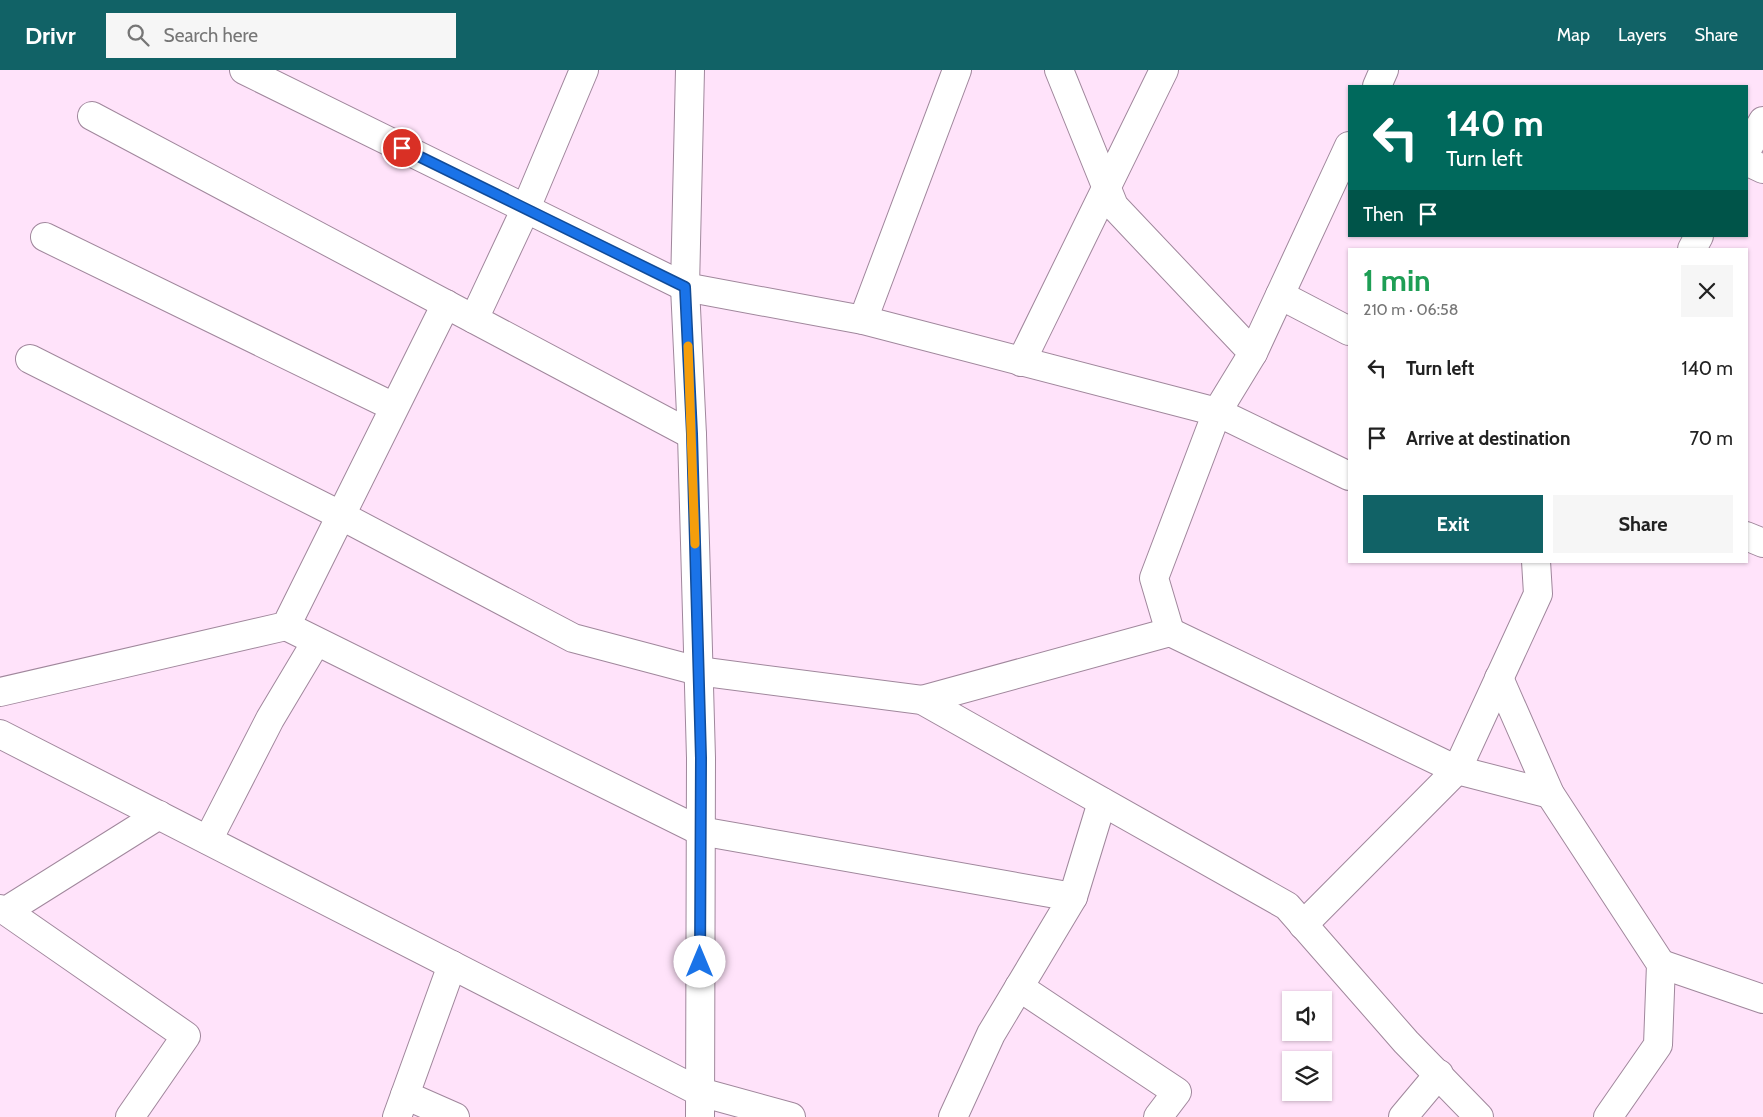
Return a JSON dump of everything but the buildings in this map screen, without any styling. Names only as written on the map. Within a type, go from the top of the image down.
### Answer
[{"type":"street","points":[[244,70],[685,287],[863,320],[1218,412],[1348,476]]},
{"type":"street","points":[[474,319],[526,208],[584,70]]},
{"type":"street","points":[[690,70],[685,287],[692,434],[698,670],[700,1104]]},
{"type":"street","points":[[863,320],[957,70]]},
{"type":"street","points":[[1059,70],[1114,206],[1253,353]]},
{"type":"street","points":[[1020,362],[1164,70]]},
{"type":"street","points":[[1377,85],[1384,70]]},
{"type":"street","points":[[92,116],[692,434]]},
{"type":"street","points":[[1748,147],[1763,121]]},
{"type":"street","points":[[1170,632],[1154,578],[1218,412],[1253,353],[1348,148]]},
{"type":"street","points":[[1748,162],[1763,169]]},
{"type":"street","points":[[45,237],[394,407]]},
{"type":"street","points":[[1280,295],[1348,330]]},
{"type":"street","points":[[286,626],[446,304]]},
{"type":"street","points":[[30,359],[340,515],[573,638],[698,670],[922,700],[1286,906],[1406,1042],[1479,1117]]},
{"type":"street","points":[[1748,537],[1763,542]]},
{"type":"street","points":[[1303,925],[1457,770],[1538,594],[1536,563]]},
{"type":"street","points":[[0,692],[286,626],[700,831],[1073,897]]},
{"type":"street","points":[[922,700],[1170,632],[1457,770],[1550,794]]},
{"type":"street","points":[[208,840],[270,719],[316,642]]},
{"type":"street","points":[[1499,678],[1550,794],[1661,964],[1658,1045],[1608,1117]]},
{"type":"street","points":[[0,734],[452,965],[700,1104],[791,1117]]},
{"type":"street","points":[[952,1117],[991,1034],[1073,897],[1102,802]]},
{"type":"street","points":[[130,1117],[186,1036],[3,910],[159,815]]},
{"type":"street","points":[[1661,964],[1763,999]]},
{"type":"street","points":[[452,965],[401,1106],[456,1117]]},
{"type":"street","points":[[1019,987],[1177,1092],[1158,1117]]},
{"type":"street","points":[[1403,1117],[1439,1074]]},
{"type":"slow traffic","points":[[688,346],[695,544]]},
{"type":"route","points":[[402,148],[685,287],[692,434],[701,758],[700,962]]}]
